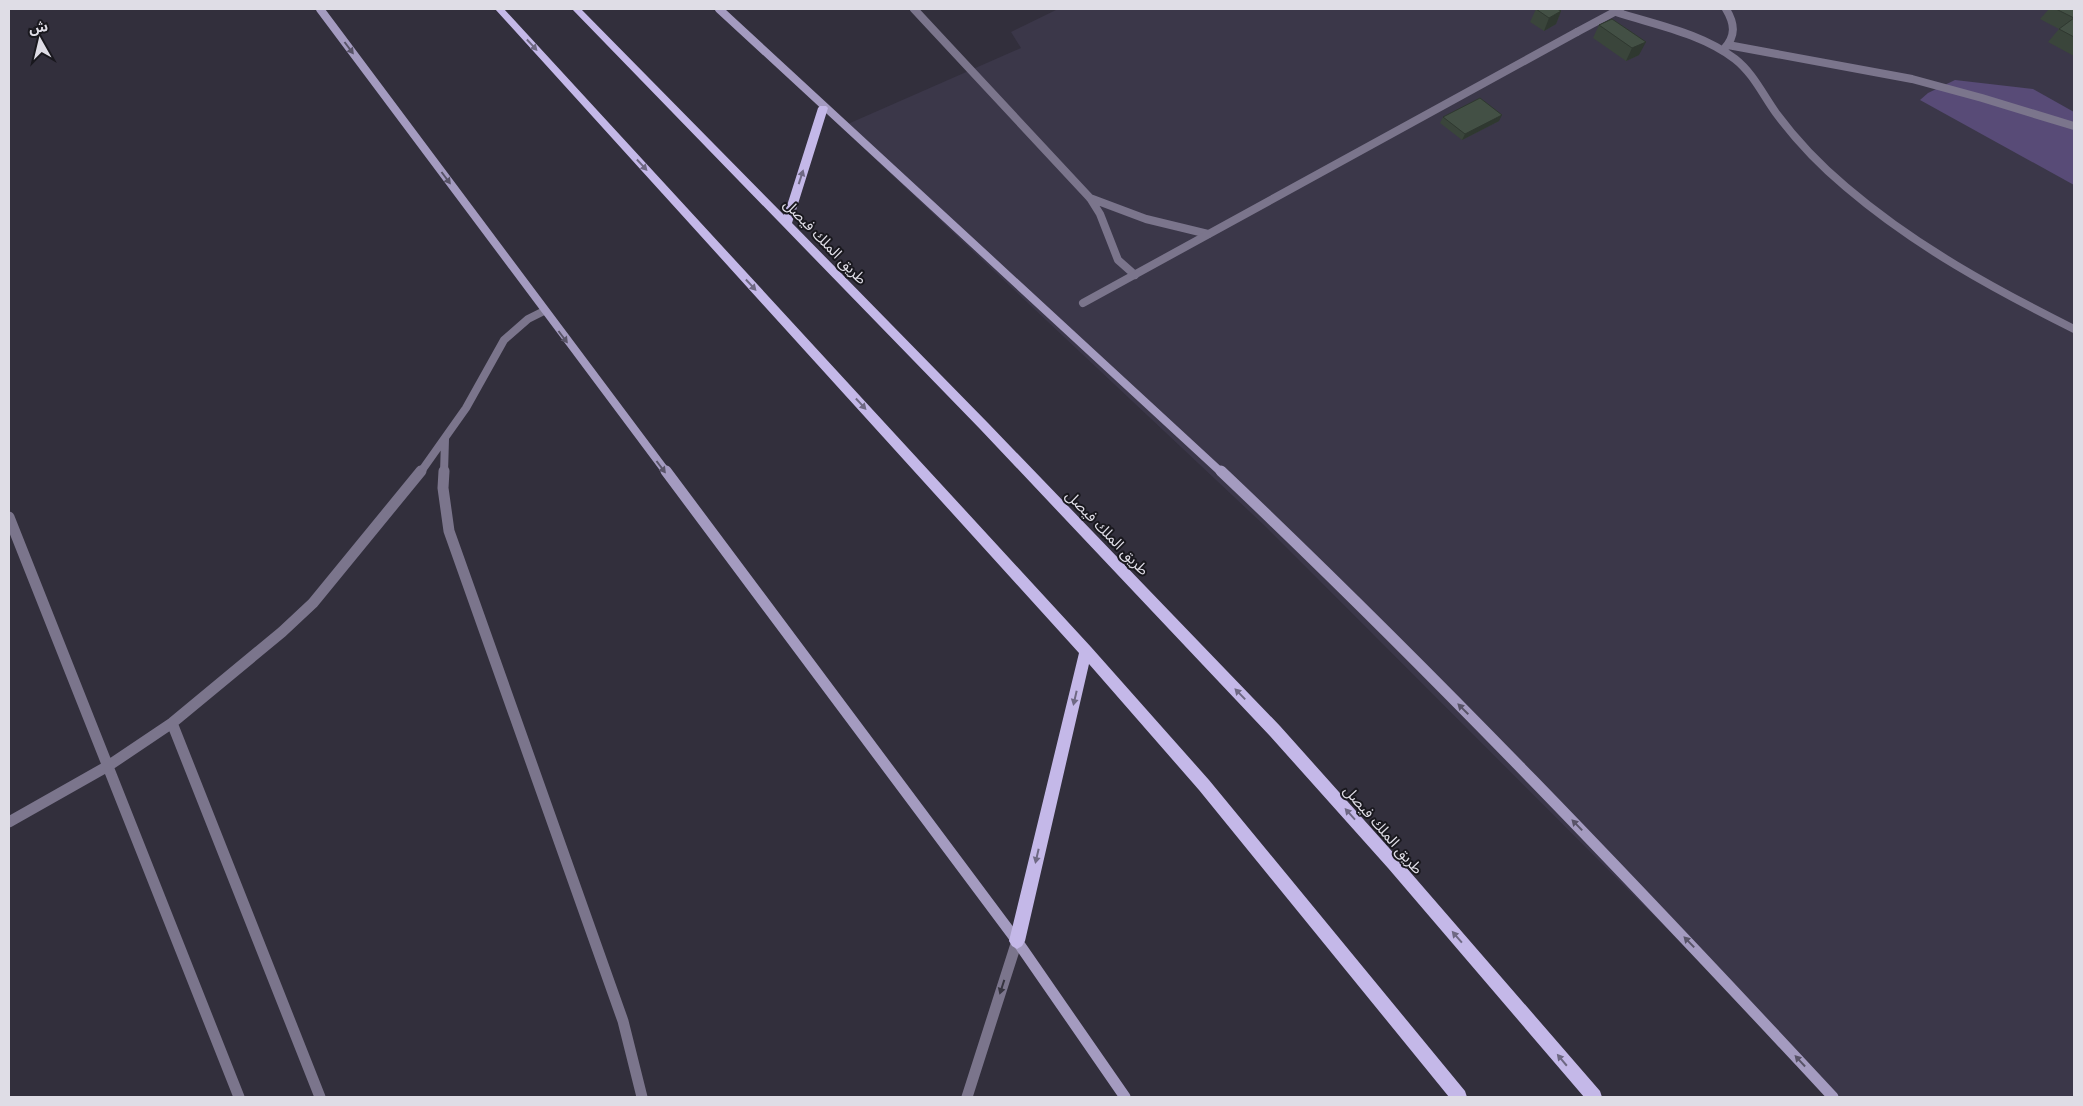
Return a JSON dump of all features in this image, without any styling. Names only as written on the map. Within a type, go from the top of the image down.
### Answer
[{"type":"main road","points":[[499,9],[1086,651],[1204,784],[1459,1097]]},
{"type":"main road","name":"طريق الملك فيصل","points":[[576,9],[984,426],[1275,731],[1393,863],[1594,1097]]},
{"type":"main road","points":[[786,224],[824,108]]},
{"type":"main road","points":[[1017,941],[1086,651]]},
{"type":"street","points":[[320,9],[1017,941],[1125,1097]]},
{"type":"street","points":[[719,9],[824,108],[1215,465],[1350,595],[1524,770],[1702,956],[1833,1097]]},
{"type":"street","points":[[914,9],[1090,198],[1100,214],[1118,260],[1124,268],[1135,275]]},
{"type":"street","points":[[1725,48],[1733,38],[1735,31],[1733,21],[1726,9]]},
{"type":"street","points":[[1083,303],[1618,10],[1725,48],[1848,66],[1906,78],[1999,102],[2074,126]]},
{"type":"street","points":[[1725,48],[1746,69],[1776,112],[1816,158],[1845,186],[1918,243],[2017,301],[2074,329]]},
{"type":"street","points":[[1090,198],[1146,219],[1208,234]]},
{"type":"street","points":[[9,822],[108,766],[172,723],[282,632],[313,602],[413,482],[466,408],[504,340],[528,319],[544,311]]},
{"type":"street","points":[[445,438],[443,488],[449,531],[623,1021],[642,1097]]},
{"type":"street","points":[[9,517],[239,1097]]},
{"type":"street","points":[[172,723],[320,1097]]},
{"type":"street","points":[[967,1097],[1017,941]]},
{"type":"shaded area","points":[[1058,9],[2074,9],[2074,1097],[1835,1097],[1266,527],[841,127],[1021,48],[1011,32]]},
{"type":"shaded area","points":[[1955,80],[2033,89],[2074,112],[2074,185],[1920,100],[1928,93]]},
{"type":"building","points":[[1536,9],[1557,9],[1561,11],[1549,18]]},
{"type":"building","points":[[2056,9],[2074,9],[2074,18]]},
{"type":"building","points":[[2074,18],[2074,37],[2059,29]]},
{"type":"building","points":[[1612,19],[1646,42],[1632,48],[1599,25]]},
{"type":"building","points":[[1480,98],[1502,115],[1465,134],[1443,117]]}]
